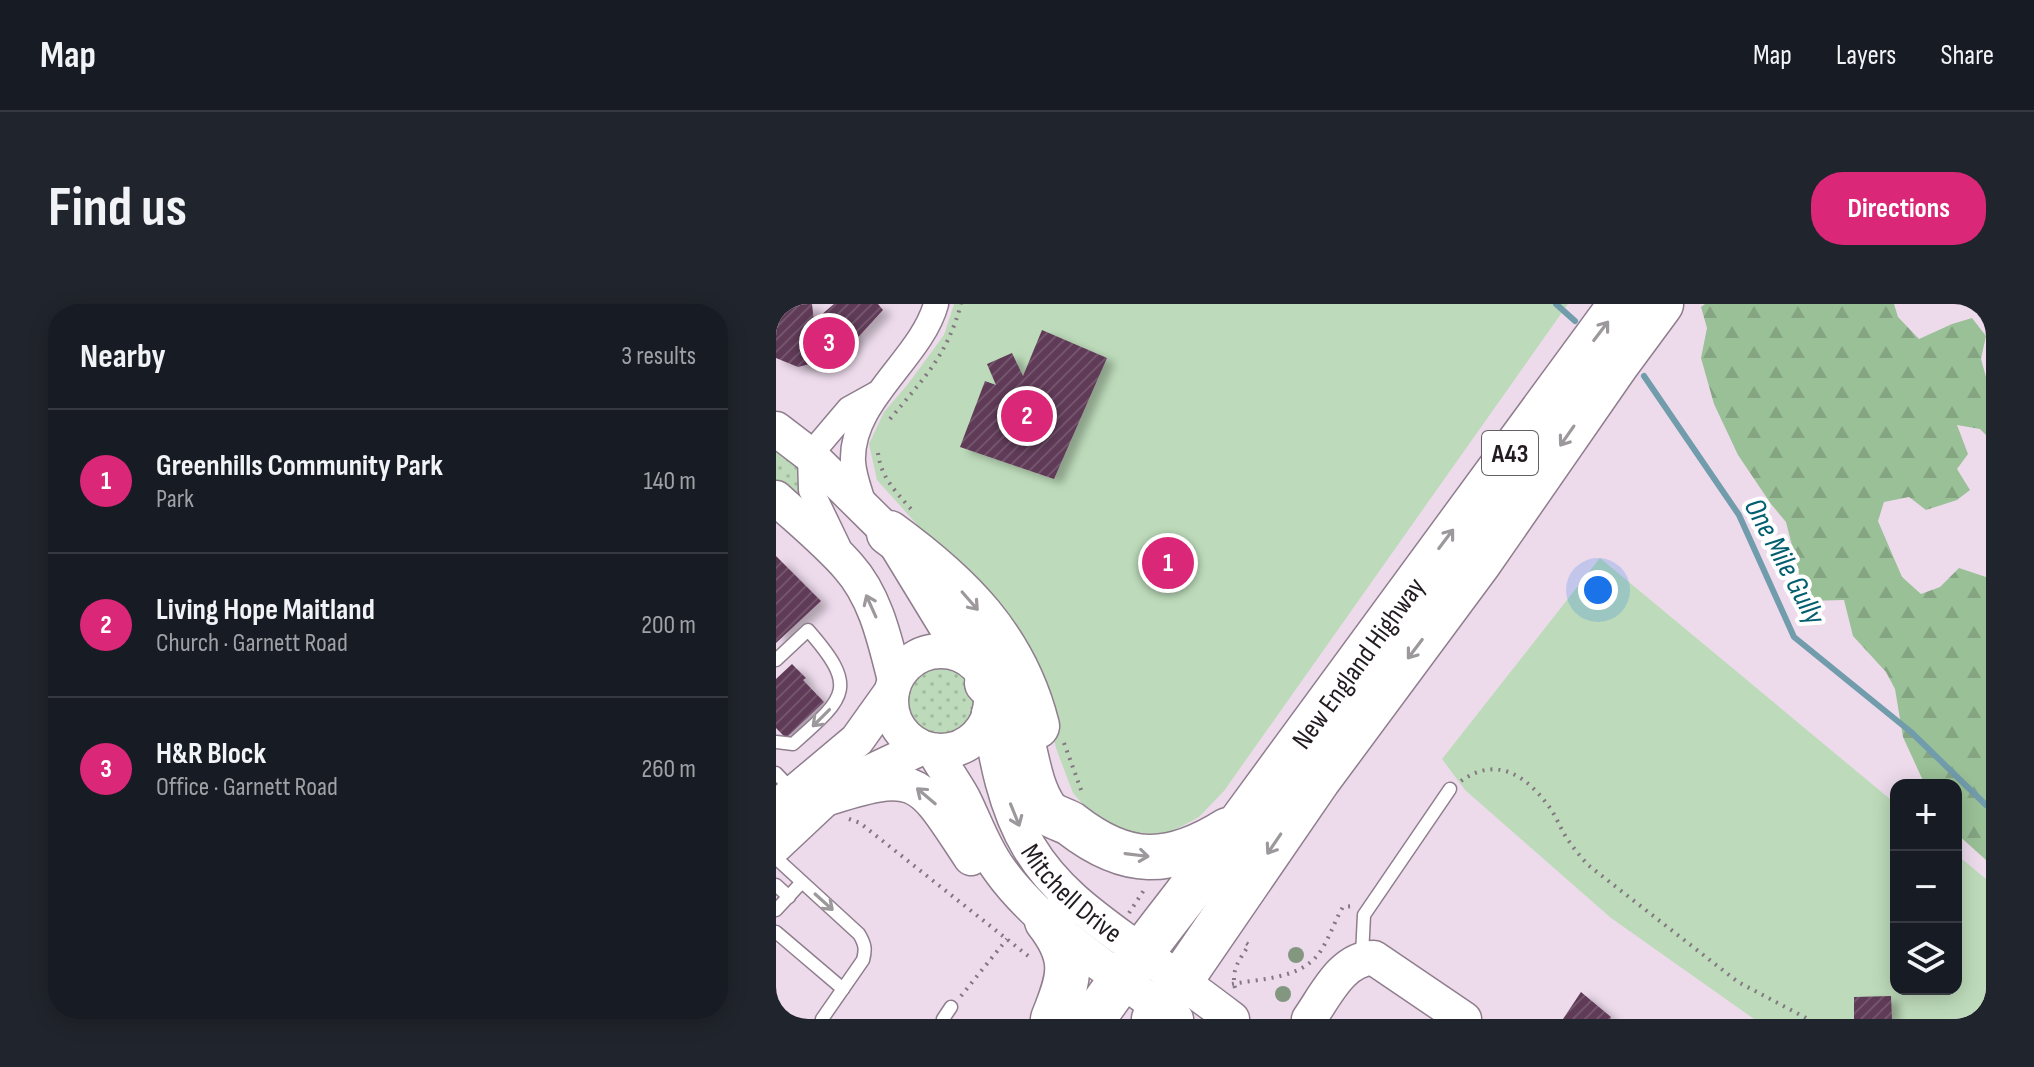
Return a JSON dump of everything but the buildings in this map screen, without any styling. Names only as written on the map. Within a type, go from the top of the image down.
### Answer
[{"type":"highway","name":"New England Highway","points":[[1093,1019],[1128,950],[1240,823],[1621,304]]},
{"type":"highway","name":"New England Highway","points":[[1168,1007],[1318,780],[1478,564],[1661,304]]},
{"type":"highway","points":[[877,520],[957,587],[1005,647],[1034,712],[1051,783],[1069,823]]},
{"type":"highway","points":[[980,684],[1008,704],[1036,792],[1047,813],[1069,823],[1083,836],[1117,852],[1144,857],[1171,856],[1192,850],[1240,823]]},
{"type":"highway","points":[[1040,940],[1061,939],[1066,951],[1067,979],[1053,1019]]},
{"type":"main road","name":"Mitchell Drive","points":[[776,429],[810,455],[877,520],[980,684],[1006,794],[1027,844],[1061,890],[1128,950],[1168,1007],[1234,1006]]},
{"type":"main road","points":[[776,498],[849,567],[874,609],[894,686],[891,699],[893,716],[901,731],[928,750]]},
{"type":"main road","points":[[776,845],[803,798],[857,740],[911,660],[930,651],[950,651],[980,684],[984,728],[973,739],[962,746],[928,750],[803,798]]},
{"type":"main road","name":"Mitchell Drive","points":[[928,750],[965,802],[986,849],[1016,890],[1040,940],[1128,950]]},
{"type":"main road","points":[[803,798],[879,784],[905,783],[926,793],[933,801],[978,868],[1016,890]]},
{"type":"main road","points":[[1309,1019],[1343,970],[1362,958],[1374,958],[1385,963],[1464,1019]]},
{"type":"street","points":[[877,520],[856,478],[853,460],[855,443],[876,394],[916,344],[931,321],[936,304]]},
{"type":"street","points":[[849,567],[811,490],[810,455],[849,409],[876,394]]},
{"type":"lane","points":[[776,660],[808,630],[839,670],[840,696],[826,714],[793,744],[776,742]]},
{"type":"lane","points":[[1362,958],[1364,915],[1450,789]]},
{"type":"lane","points":[[776,858],[864,942],[866,950],[863,960],[822,1019]]},
{"type":"lane","points":[[776,910],[802,882]]},
{"type":"lane","points":[[776,885],[789,897]]},
{"type":"lane","points":[[776,932],[843,989]]},
{"type":"lane","points":[[943,1019],[951,1007]]},
{"type":"path","points":[[1450,789],[1474,771],[1497,767],[1524,780],[1549,807],[1568,840],[1588,865],[1738,982],[1808,1019]]},
{"type":"path","points":[[803,798],[860,823],[1007,939],[1040,940]]},
{"type":"path","points":[[1128,950],[1146,887]]},
{"type":"path","points":[[1234,984],[1293,973],[1311,964],[1323,948],[1343,907],[1355,906]]},
{"type":"path","points":[[951,1007],[1007,939]]},
{"type":"path","points":[[1234,1006],[1235,966],[1249,945],[1246,943]]},
{"type":"green space","points":[[954,304],[1568,304],[1224,791],[1199,817],[1167,834],[1126,833],[1093,816],[1073,793],[1035,676],[992,608],[877,480],[869,444],[884,412],[944,335]]},
{"type":"green space","points":[[1705,304],[1894,304],[1898,317],[1919,339],[1972,318],[1986,336],[1981,359],[1986,377],[1986,435],[1980,429],[1957,425],[1968,454],[1957,469],[1970,490],[1957,500],[1926,510],[1909,497],[1884,502],[1878,521],[1902,577],[1921,594],[1940,587],[1959,568],[1986,577],[1986,860],[1962,838],[1962,779],[1922,779],[1903,737],[1895,689],[1886,672],[1853,636],[1844,600],[1806,601],[1786,522],[1738,455],[1714,404],[1701,358],[1707,328],[1701,307]]},
{"type":"green space","points":[[776,445],[798,464],[805,504],[776,486]]},
{"type":"green space","points":[[1600,558],[1890,799],[1890,995],[1962,995],[1962,859],[1986,879],[1986,1019],[1754,1019],[1611,918],[1465,790],[1442,759]]},
{"type":"green space","points":[[934,665],[948,665],[967,675],[977,694],[977,708],[967,727],[948,737],[934,737],[915,727],[905,708],[905,694],[915,675]]},
{"type":"waterway","name":"One Mile Gully","points":[[1556,304],[1575,321]]},
{"type":"waterway","name":"One Mile Gully","points":[[1644,376],[1739,515],[1794,637],[1911,732],[1986,805]]},
{"type":"place","name":"H&R Block","points":[[829,343]]},
{"type":"place","name":"Living Hope Maitland","points":[[1027,416]]},
{"type":"place","name":"Greenhills Community Park","points":[[1168,563]]}]
